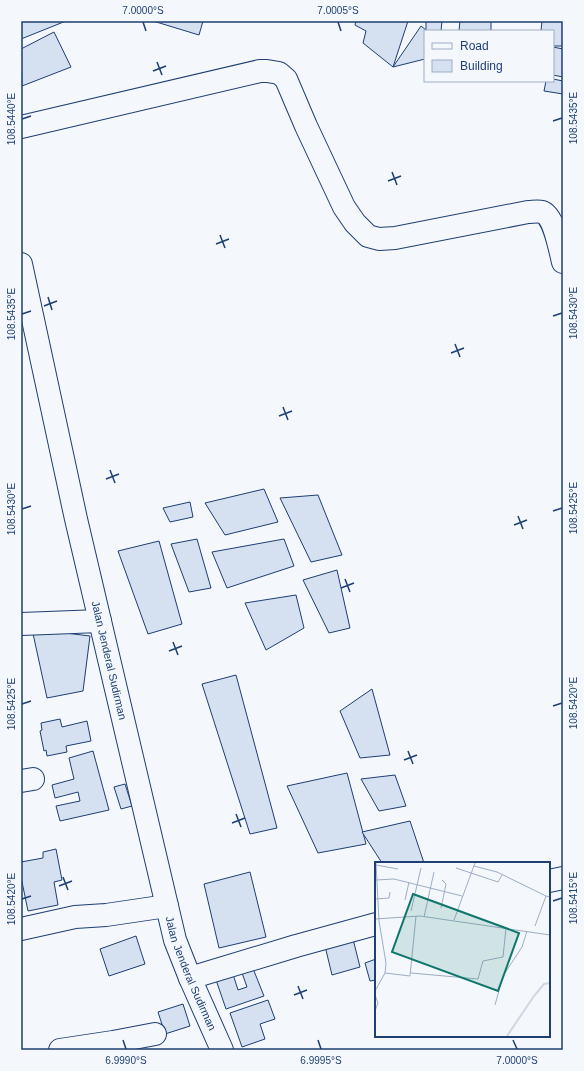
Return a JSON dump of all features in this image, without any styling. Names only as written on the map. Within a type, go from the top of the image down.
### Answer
[{"type":"street","points":[[21,127],[260,71],[278,73],[286,79],[344,207],[355,223],[368,236],[379,239],[395,238],[528,212],[542,212],[548,216],[552,222],[563,262]]},
{"type":"street","name":"Jalan Jenderal Sudirman","points":[[21,264],[76,519],[167,906],[176,940],[190,978],[222,1050]]},
{"type":"street","points":[[21,622],[100,621]]},
{"type":"street","points":[[550,881],[563,878]]},
{"type":"street","points":[[21,929],[75,917],[106,915],[167,906]]},
{"type":"street","points":[[190,978],[375,924]]},
{"type":"street","points":[[60,1050],[155,1034]]},
{"type":"building","points":[[21,21],[66,21],[21,39]]},
{"type":"building","points":[[153,21],[203,21],[199,35]]},
{"type":"building","points":[[356,21],[408,21],[393,67],[363,43],[366,31],[355,25]]},
{"type":"building","points":[[426,21],[442,21],[441,30],[426,30]]},
{"type":"building","points":[[460,21],[491,21],[491,30],[459,30]]},
{"type":"building","points":[[542,21],[563,21],[563,46],[554,46],[554,30],[541,30]]},
{"type":"building","points":[[421,26],[426,30],[424,30],[424,59],[393,67]]},
{"type":"building","points":[[54,32],[71,67],[22,86],[21,49]]},
{"type":"building","points":[[554,47],[563,49],[563,77],[554,75]]},
{"type":"building","points":[[554,79],[563,81],[563,94],[544,91],[546,82],[554,82]]},
{"type":"building","points":[[264,489],[278,522],[225,535],[205,503]]},
{"type":"building","points":[[318,495],[342,555],[311,562],[280,498]]},
{"type":"building","points":[[190,502],[193,517],[170,522],[163,508]]},
{"type":"building","points":[[197,539],[211,588],[189,592],[171,544]]},
{"type":"building","points":[[284,539],[294,566],[227,588],[212,552]]},
{"type":"building","points":[[159,541],[182,624],[148,634],[118,551]]},
{"type":"building","points":[[337,570],[350,628],[329,633],[303,580]]},
{"type":"building","points":[[296,595],[304,628],[266,650],[245,603]]},
{"type":"building","points":[[32,629],[90,636],[83,691],[47,698]]},
{"type":"building","points":[[236,675],[277,828],[250,834],[202,684]]},
{"type":"building","points":[[372,689],[390,755],[360,758],[340,711]]},
{"type":"building","points":[[60,719],[62,727],[87,721],[91,741],[66,746],[67,752],[47,756],[46,750],[44,751],[40,731],[42,730],[41,723]]},
{"type":"building","points":[[93,751],[109,810],[60,821],[56,806],[80,801],[78,792],[55,798],[52,785],[74,779],[69,758]]},
{"type":"building","points":[[347,773],[366,844],[318,853],[287,786]]},
{"type":"building","points":[[395,775],[406,806],[379,811],[361,779]]},
{"type":"building","points":[[125,784],[132,806],[121,809],[114,787]]},
{"type":"building","points":[[410,821],[424,862],[381,862],[362,832]]},
{"type":"building","points":[[56,849],[62,880],[54,882],[58,905],[28,911],[21,877],[21,862],[43,858],[43,852]]},
{"type":"building","points":[[250,872],[266,937],[219,948],[204,884]]},
{"type":"building","points":[[136,936],[145,964],[109,976],[100,949]]},
{"type":"building","points":[[353,939],[360,967],[332,975],[325,946]]},
{"type":"building","points":[[375,959],[375,980],[370,981],[365,963]]},
{"type":"building","points":[[252,966],[264,996],[226,1009],[215,977],[232,971],[238,990],[247,987],[241,970]]},
{"type":"building","points":[[268,1000],[275,1019],[260,1024],[265,1039],[242,1047],[230,1013]]},
{"type":"building","points":[[183,1004],[190,1026],[165,1034],[158,1012]]}]
